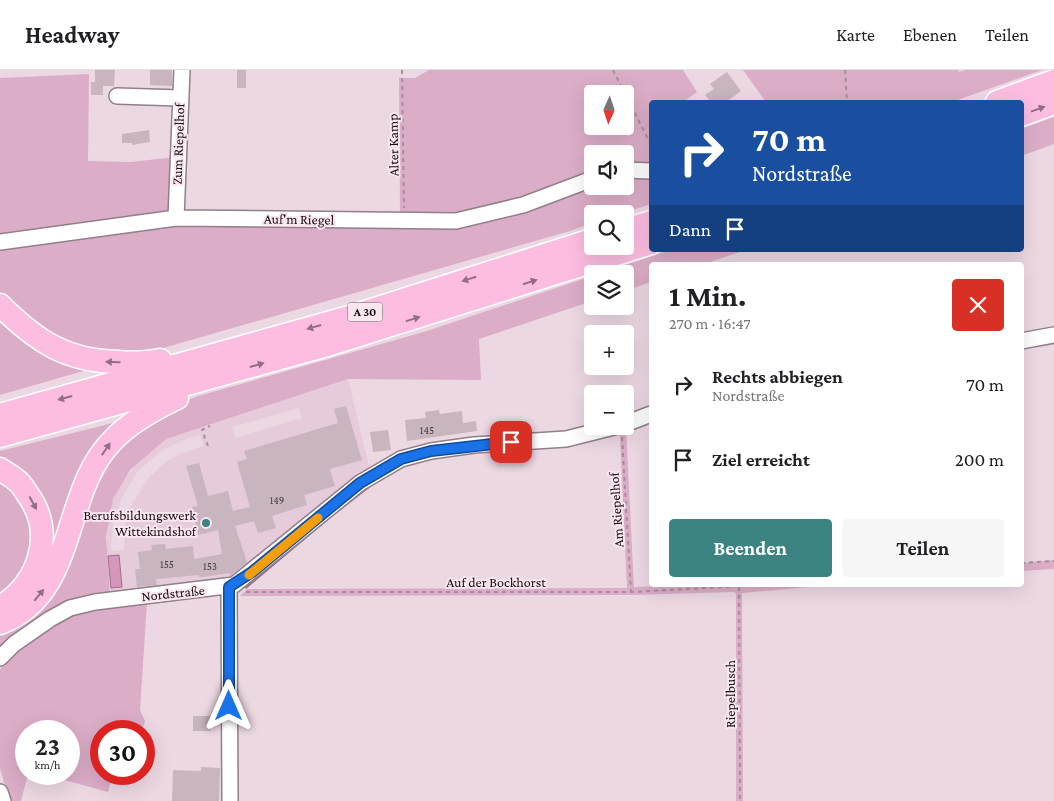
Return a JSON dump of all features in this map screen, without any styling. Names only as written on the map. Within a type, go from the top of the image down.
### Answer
[{"type":"highway","points":[[1002,100],[1054,81]]},
{"type":"highway","points":[[1024,114],[1054,103]]},
{"type":"highway","points":[[634,227],[649,223]]},
{"type":"highway","name":"A 30","points":[[0,415],[356,315],[584,243]]},
{"type":"highway","name":"A 30","points":[[0,436],[343,341],[649,244]]},
{"type":"highway","points":[[0,305],[18,323],[48,345],[95,362],[134,363],[153,362],[177,356],[213,356]]},
{"type":"highway","points":[[0,623],[18,615],[32,604],[48,584],[67,539],[84,486],[112,440],[154,409],[176,398],[199,391],[210,379]]},
{"type":"highway","points":[[0,469],[18,480],[36,505],[42,528],[41,553],[35,571],[14,599],[0,607]]},
{"type":"street","name":"Zum Riepelhof","points":[[176,218],[182,70]]},
{"type":"street","points":[[117,96],[180,98]]},
{"type":"street","points":[[634,170],[649,171]]},
{"type":"street","name":"Auf'm Riegel","points":[[0,242],[176,218],[456,221],[523,205],[584,182]]},
{"type":"street","points":[[1024,340],[1054,335]]},
{"type":"street","name":"Nordstraße","points":[[634,422],[649,415]]},
{"type":"street","name":"Nordstraße","points":[[0,658],[14,644],[50,618],[70,608],[129,597],[229,590],[256,570],[360,483],[401,459],[431,451],[474,445],[566,438],[584,435]]},
{"type":"street","points":[[229,590],[230,801]]},
{"type":"street","points":[[0,792],[3,801]]},
{"type":"path","name":"Alter Kamp","points":[[402,70],[404,221]]},
{"type":"path","points":[[614,70],[649,142]]},
{"type":"path","points":[[846,70],[847,100]]},
{"type":"path","points":[[208,446],[202,430],[210,426]]},
{"type":"path","name":"Am Riepelhof","points":[[621,435],[632,592]]},
{"type":"path","points":[[1024,563],[1054,561]]},
{"type":"path","name":"Auf der Bockhorst","points":[[229,590],[632,592],[739,587]]},
{"type":"path","name":"Riepelbusch","points":[[739,587],[740,801]]},
{"type":"shaded area","points":[[429,70],[683,70],[697,92],[686,100],[649,100],[649,205],[634,210],[634,205],[584,205],[584,226],[570,231],[0,395],[0,78],[89,74],[88,161],[131,162],[175,157],[183,213],[400,216],[399,78],[415,78]]},
{"type":"shaded area","points":[[743,70],[958,70],[959,72],[966,70],[1042,70],[958,100],[765,100]]},
{"type":"shaded area","points":[[1054,117],[1054,144],[1024,155],[1024,128]]},
{"type":"shaded area","points":[[664,252],[740,252],[710,262],[649,262],[649,283],[634,288],[634,265],[626,265]]},
{"type":"shaded area","points":[[584,279],[584,304],[479,339],[481,380],[348,379],[166,439],[130,470],[113,499],[106,537],[110,594],[76,598],[26,628],[0,650],[0,632],[19,626],[50,601],[92,489],[117,448],[167,409],[195,397],[427,331]]},
{"type":"shaded area","points":[[348,379],[370,470],[250,566],[225,582],[110,594],[106,554],[108,519],[113,499],[121,483],[141,459],[166,439]],"holes":[[[299,408],[302,418],[235,438],[232,427]],[[200,435],[204,446],[182,453],[167,461],[149,477],[129,509],[125,524],[124,550],[111,551],[113,521],[122,497],[138,471],[161,451],[186,439]]]},
{"type":"shaded area","points":[[129,419],[62,537],[48,553],[0,462],[0,451]]},
{"type":"shaded area","points":[[619,435],[626,435],[634,587],[810,587],[742,593],[743,801],[736,801],[736,594],[734,592],[633,595],[240,596],[247,589],[627,588]]},
{"type":"shaded area","points":[[0,477],[13,485],[35,527],[29,568],[0,598]]},
{"type":"shaded area","points":[[119,555],[122,587],[111,588],[108,556]]},
{"type":"shaded area","points":[[1054,560],[1054,569],[1024,571],[1024,563]]},
{"type":"shaded area","points":[[147,602],[140,710],[145,720],[90,720],[90,785],[110,785],[108,792],[80,784],[80,720],[15,720],[15,785],[25,785],[21,801],[9,801],[0,768],[0,669],[19,648],[74,612]]},
{"type":"building","points":[[95,70],[115,70],[114,86],[103,86],[103,95],[91,95],[91,82],[95,82]]},
{"type":"building","points":[[150,70],[172,70],[172,86],[150,85]]},
{"type":"building","points":[[237,70],[246,70],[246,88],[237,88]]},
{"type":"building","points":[[727,72],[741,91],[729,100],[709,100],[705,95],[714,89],[710,84]]},
{"type":"building","points":[[149,130],[150,142],[132,145],[132,143],[122,143],[122,134]]},
{"type":"building","points":[[346,406],[362,460],[330,469],[335,486],[304,495],[307,505],[272,516],[276,528],[258,533],[254,521],[235,526],[247,562],[230,576],[229,573],[204,577],[199,577],[198,575],[156,579],[157,585],[137,587],[135,569],[140,569],[138,552],[152,550],[151,545],[165,544],[166,549],[193,546],[194,559],[222,554],[218,530],[198,535],[192,507],[198,506],[186,466],[199,463],[208,496],[228,491],[233,511],[250,507],[237,462],[247,459],[244,451],[338,423],[334,409]]},
{"type":"building","points":[[439,410],[440,414],[462,411],[463,423],[476,421],[477,431],[407,441],[405,420],[426,418],[425,412]]},
{"type":"building","points":[[388,430],[391,450],[373,452],[370,432]]},
{"type":"building","points":[[193,716],[211,716],[211,731],[193,731]]},
{"type":"building","points":[[201,767],[220,768],[219,801],[172,801],[173,770],[201,771]]},
{"type":"waterway","points":[[337,511],[368,487]]},
{"type":"waterway","points":[[246,587],[328,518]]},
{"type":"slow traffic","points":[[249,575],[318,518]]},
{"type":"place","name":"Berufsbildungswerk Wittekindshof","points":[[206,523]]},
{"type":"route","points":[[229,706],[229,587],[252,572],[360,483],[401,459],[431,451],[511,442]]}]
